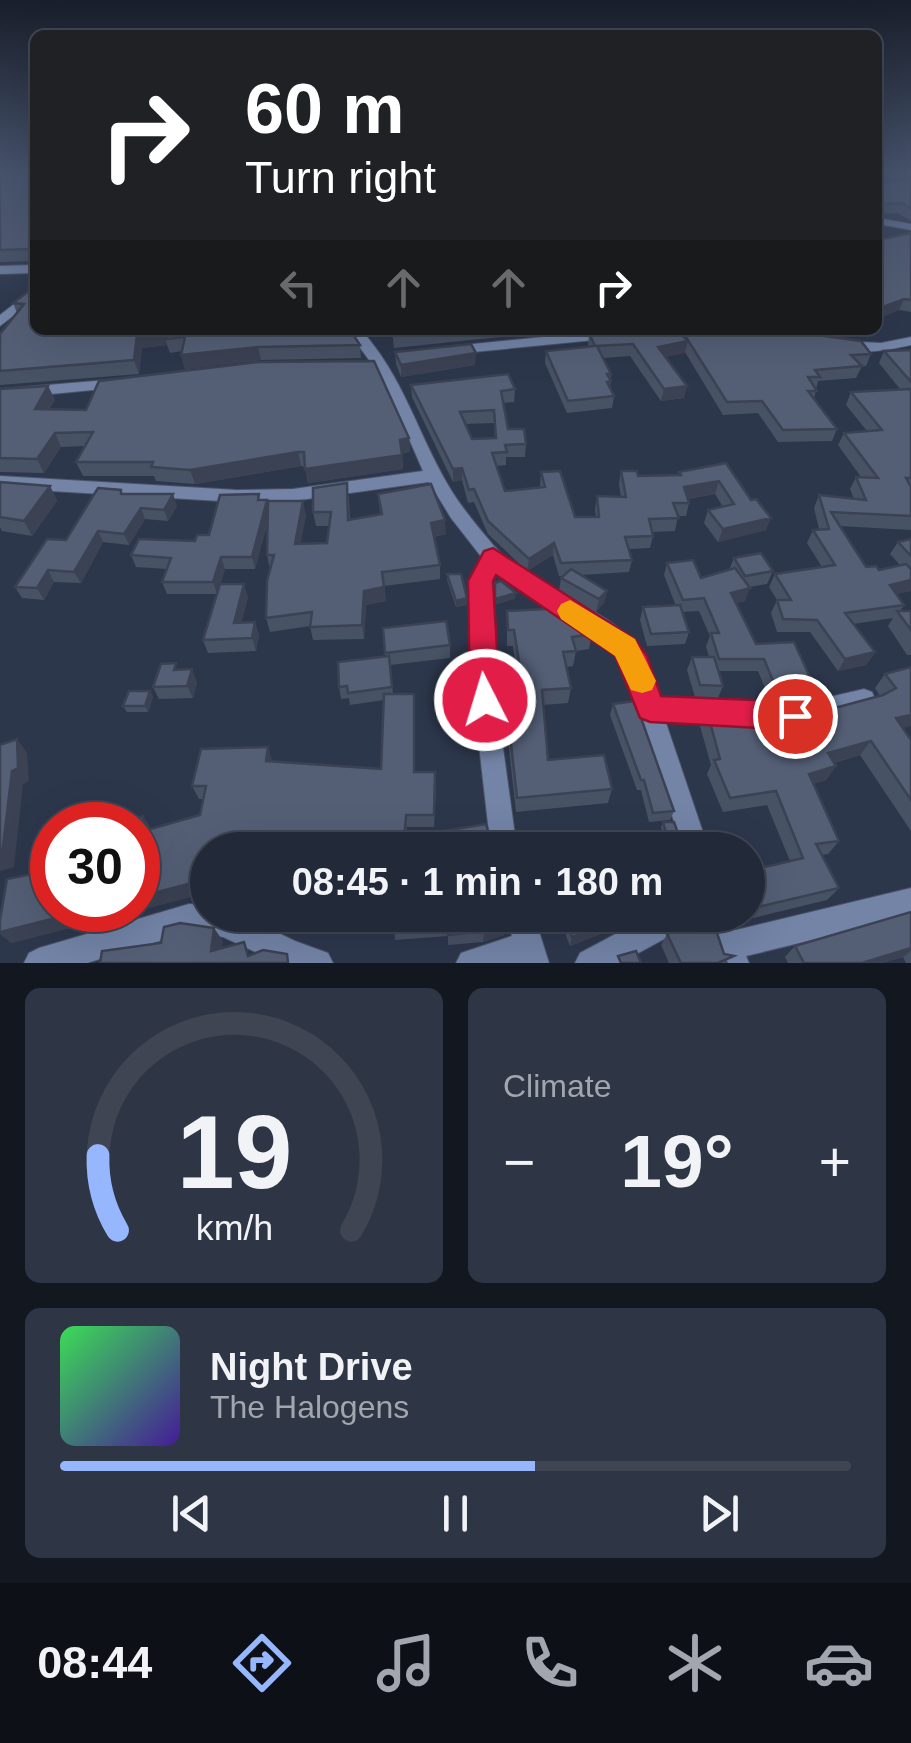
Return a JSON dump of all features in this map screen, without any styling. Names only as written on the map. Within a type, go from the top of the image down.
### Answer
[{"type":"street","points":[[882,222],[911,227]]},
{"type":"street","points":[[894,240],[911,238]]},
{"type":"street","points":[[0,270],[30,269]]},
{"type":"street","points":[[0,304],[29,302]]},
{"type":"street","points":[[0,322],[29,302]]},
{"type":"street","points":[[360,335],[389,359],[434,475],[493,558],[632,656],[690,832]]},
{"type":"street","points":[[440,351],[605,335]]},
{"type":"street","points":[[822,342],[882,347],[911,341]]},
{"type":"street","points":[[358,367],[389,359]]},
{"type":"street","points":[[0,394],[136,382]]},
{"type":"street","points":[[0,482],[237,496],[293,495],[434,475]]},
{"type":"street","points":[[493,558],[480,581],[481,667],[502,832]]},
{"type":"street","points":[[650,709],[795,716],[864,698]]},
{"type":"street","points":[[731,954],[911,902]]},
{"type":"street","points":[[39,963],[189,918],[211,917],[233,923],[318,963]]},
{"type":"street","points":[[590,963],[648,932]]},
{"type":"street","points":[[470,963],[531,954]]},
{"type":"building","points":[[0,219],[30,219],[30,249],[0,250]]},
{"type":"building","points":[[911,233],[911,300],[883,307],[882,239]]},
{"type":"building","points":[[30,291],[30,335],[137,335],[134,360],[0,371],[0,334],[24,304],[13,303]]},
{"type":"building","points":[[166,335],[353,335],[360,345],[258,347],[181,355],[185,337],[166,339]]},
{"type":"building","points":[[590,335],[682,335],[688,341],[658,347],[687,386],[664,389],[633,344],[597,346],[611,374],[607,374],[611,381],[607,382],[614,396],[568,401],[546,351],[595,346]]},
{"type":"building","points":[[685,335],[817,335],[861,341],[871,354],[851,355],[862,366],[815,370],[820,377],[808,377],[817,391],[808,391],[837,429],[783,430],[762,401],[727,402]]},
{"type":"building","points":[[471,344],[476,353],[401,365],[395,352]]},
{"type":"building","points":[[911,350],[911,382],[884,351]]},
{"type":"building","points":[[374,361],[409,438],[400,440],[402,455],[305,469],[304,452],[190,470],[151,467],[153,462],[76,462],[93,432],[55,433],[37,459],[0,458],[0,389],[48,386],[35,409],[86,410],[99,381],[258,362]]},
{"type":"building","points":[[508,374],[515,389],[501,391],[508,429],[524,429],[526,444],[505,445],[507,452],[492,453],[505,491],[545,487],[541,472],[560,471],[575,517],[599,517],[597,496],[626,497],[621,471],[637,471],[638,476],[681,475],[679,472],[726,463],[751,500],[756,499],[771,518],[723,529],[708,510],[734,504],[719,481],[684,487],[689,503],[673,503],[679,518],[649,519],[653,536],[625,537],[632,560],[561,563],[554,543],[529,559],[488,521],[474,489],[469,490],[462,468],[453,469],[411,385]],"holes":[[[494,410],[496,438],[472,439],[460,412]]]},
{"type":"building","points":[[911,389],[911,478],[906,478],[911,487],[911,516],[831,512],[866,567],[876,566],[879,570],[906,564],[911,569],[911,580],[890,585],[904,605],[845,613],[875,652],[845,659],[817,620],[783,619],[777,600],[791,600],[775,574],[835,565],[813,530],[829,529],[819,495],[866,500],[856,477],[878,478],[844,433],[882,430],[851,392]]},
{"type":"building","points":[[0,482],[50,486],[24,521],[0,517]]},
{"type":"building","points":[[347,483],[348,520],[382,514],[378,494],[431,484],[445,520],[431,523],[440,565],[382,572],[384,587],[364,591],[362,625],[310,627],[312,612],[266,618],[267,581],[274,555],[267,555],[268,501],[303,501],[295,544],[327,543],[331,512],[313,512],[313,488]]},
{"type":"building","points":[[98,488],[121,490],[121,494],[173,494],[164,510],[141,508],[124,534],[98,531],[74,572],[48,570],[37,588],[15,587],[47,539],[66,540]]},
{"type":"building","points":[[259,494],[258,500],[267,500],[252,557],[221,557],[213,582],[162,582],[171,558],[131,555],[139,539],[195,541],[197,535],[209,535],[220,495]]},
{"type":"building","points":[[911,539],[911,556],[898,542]]},
{"type":"building","points":[[761,553],[773,571],[745,576],[734,558]]},
{"type":"building","points":[[693,560],[701,578],[735,568],[750,588],[731,593],[756,644],[794,642],[814,686],[776,688],[764,659],[719,659],[711,633],[719,633],[704,598],[683,600],[667,563]]},
{"type":"building","points":[[571,569],[607,591],[599,599],[561,578]]},
{"type":"building","points":[[447,574],[461,574],[467,598],[456,601]]},
{"type":"building","points":[[501,581],[516,593],[495,599],[495,583]]},
{"type":"building","points":[[220,584],[244,584],[234,623],[255,622],[252,638],[203,640]]},
{"type":"building","points":[[680,605],[689,632],[651,634],[643,607]]},
{"type":"building","points":[[564,608],[568,621],[587,619],[592,634],[572,637],[576,651],[563,652],[571,688],[542,690],[548,760],[604,755],[612,789],[517,798],[502,662],[519,662],[514,630],[508,630],[507,611]]},
{"type":"building","points":[[897,611],[911,611],[911,630]]},
{"type":"building","points":[[446,621],[450,645],[385,653],[383,628]]},
{"type":"building","points":[[389,656],[392,687],[348,693],[347,686],[339,687],[338,662]]},
{"type":"building","points":[[692,657],[714,657],[723,686],[700,685]]},
{"type":"building","points":[[176,663],[174,670],[192,669],[187,686],[153,687],[161,664]]},
{"type":"building","points":[[911,667],[911,715],[896,718],[911,740],[911,800],[871,741],[828,753],[836,766],[809,774],[839,841],[816,844],[839,888],[765,905],[765,867],[803,858],[776,791],[730,798],[714,760],[720,759],[707,711],[755,714],[760,728],[883,695],[896,688],[885,674]]},
{"type":"building","points":[[129,691],[150,691],[145,706],[123,706]]},
{"type":"building","points":[[384,694],[414,694],[414,772],[435,772],[434,815],[406,815],[405,832],[190,832],[190,884],[160,891],[160,826],[200,815],[206,786],[192,786],[201,749],[268,747],[266,761],[381,769]]},
{"type":"building","points":[[635,701],[674,811],[653,813],[613,704]]},
{"type":"building","points":[[17,739],[18,768],[12,771],[0,855],[0,745]]},
{"type":"building","points":[[663,822],[674,822],[678,832],[666,832]]},
{"type":"building","points":[[486,824],[488,832],[438,832]]},
{"type":"building","points":[[30,874],[30,924],[0,932],[0,920],[7,879]]},
{"type":"building","points":[[911,912],[911,948],[862,963],[804,963],[795,946]]},
{"type":"building","points":[[180,923],[190,924],[190,932],[213,932],[211,951],[244,942],[248,956],[263,950],[287,954],[288,963],[100,963],[102,951],[161,943],[164,927]]},
{"type":"building","points":[[717,932],[724,954],[734,956],[718,963],[681,963],[667,934]]},
{"type":"building","points":[[636,951],[641,963],[621,963],[618,956]]},
{"type":"slow traffic","points":[[570,611],[625,648],[642,681]]},
{"type":"route","points":[[485,700],[480,581],[493,558],[525,584],[625,648],[638,669],[650,709],[795,716]]}]
